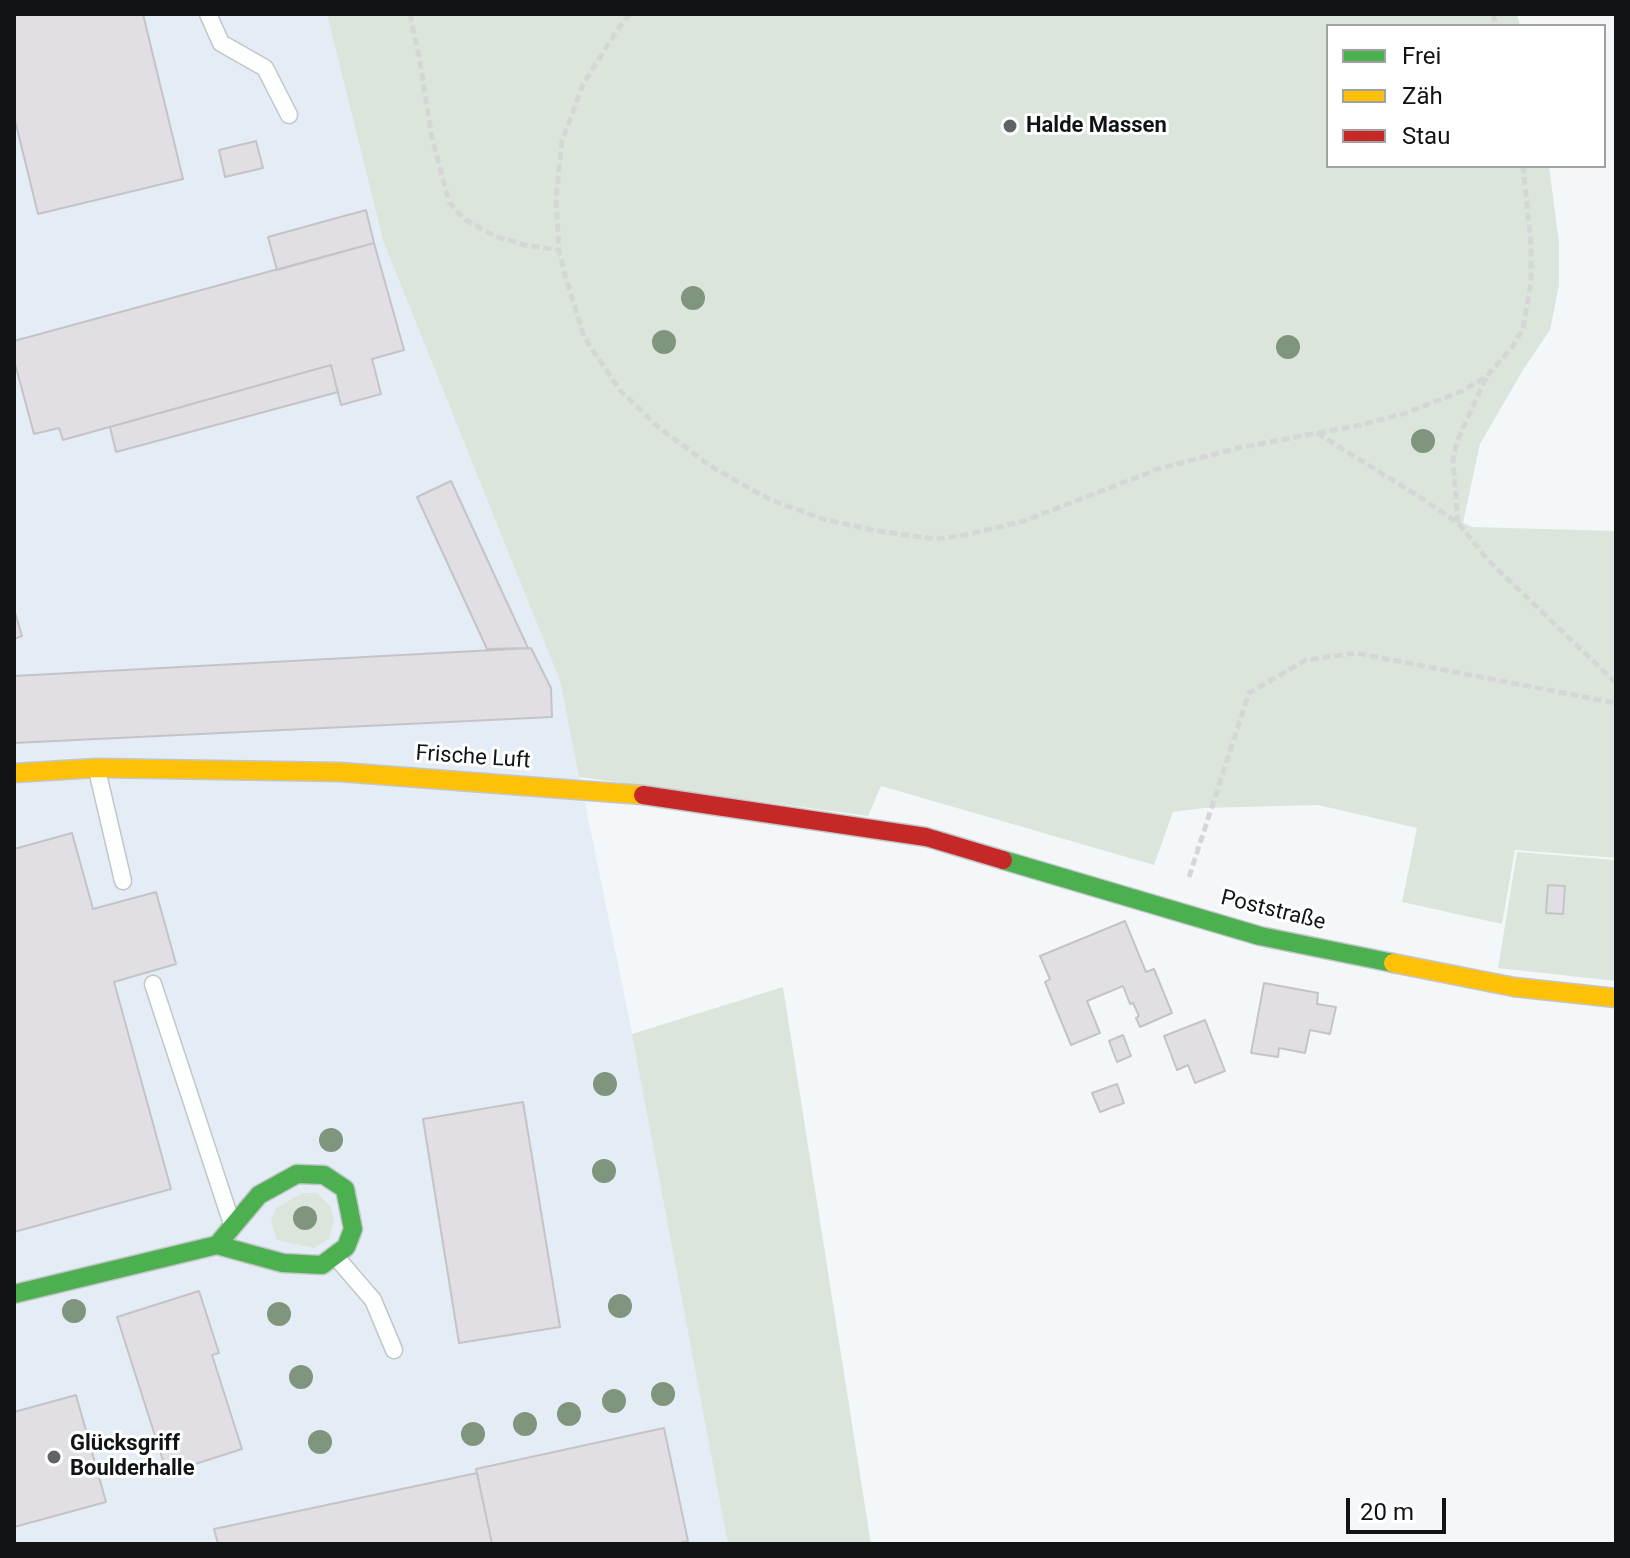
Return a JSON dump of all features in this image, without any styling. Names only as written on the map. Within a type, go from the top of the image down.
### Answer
[{"type":"street","name":"Frische Luft","points":[[14,773],[97,768],[340,772],[633,794],[926,837]]},
{"type":"street","name":"Poststraße","points":[[926,837],[1260,936],[1514,987],[1616,998]]},
{"type":"street","points":[[14,1294],[217,1245],[283,1263],[322,1265],[346,1247],[353,1229],[345,1189],[324,1175],[297,1174],[259,1195],[217,1245]]},
{"type":"lane","points":[[208,14],[221,43],[265,68],[289,115]]},
{"type":"lane","points":[[97,768],[123,881]]},
{"type":"lane","points":[[153,984],[233,1226]]},
{"type":"lane","points":[[334,1256],[373,1300],[394,1350]]},
{"type":"path","points":[[410,14],[432,138],[449,202],[464,219],[495,236],[559,250]]},
{"type":"path","points":[[630,14],[583,84],[562,141],[556,199],[559,250],[565,275],[584,337],[620,390],[658,427],[715,469],[771,500],[826,520],[878,531],[936,539],[965,535],[1024,521],[1158,469],[1238,448],[1406,413],[1462,391],[1486,377]]},
{"type":"path","points":[[1458,523],[1453,461],[1457,441],[1486,377],[1513,346],[1523,328],[1531,283],[1529,214],[1523,168]]},
{"type":"path","points":[[1317,433],[1458,523],[1488,560],[1616,683]]},
{"type":"path","points":[[1178,911],[1249,693],[1306,660],[1356,653],[1616,703]]},
{"type":"shaded area","points":[[14,14],[327,14],[383,241],[560,681],[733,1544],[14,1544]]},
{"type":"shaded area","points":[[327,14],[1517,14],[1520,24],[1326,24],[1326,168],[1549,168],[1559,243],[1559,285],[1550,330],[1480,444],[1463,523],[1473,527],[1616,531],[1616,858],[1515,850],[1502,924],[1402,902],[1417,828],[1318,805],[1204,808],[1173,812],[1154,865],[881,786],[868,816],[579,777],[560,681],[383,241]]},
{"type":"shaded area","points":[[1517,852],[1616,860],[1616,981],[1498,968]]},
{"type":"shaded area","points":[[783,987],[871,1544],[728,1544],[632,1034]]},
{"type":"shaded area","points":[[302,1193],[317,1193],[331,1207],[334,1221],[329,1239],[314,1248],[277,1240],[271,1222],[275,1209]]},
{"type":"building","points":[[14,14],[143,14],[183,179],[38,214],[14,116]]},
{"type":"building","points":[[256,141],[263,168],[225,177],[219,150]]},
{"type":"building","points":[[366,210],[374,243],[277,270],[268,237]]},
{"type":"building","points":[[374,243],[404,350],[372,359],[381,394],[341,405],[331,365],[63,440],[59,428],[34,434],[14,360],[14,341]]},
{"type":"building","points":[[331,365],[338,392],[116,452],[110,427]]},
{"type":"building","points":[[451,481],[528,648],[487,649],[417,497]]},
{"type":"building","points":[[14,609],[22,636],[14,639]]},
{"type":"building","points":[[531,648],[551,688],[552,717],[14,743],[14,676]]},
{"type":"building","points":[[72,833],[93,909],[156,892],[176,964],[114,982],[171,1189],[14,1232],[14,849]]},
{"type":"building","points":[[1548,885],[1565,886],[1563,914],[1546,913]]},
{"type":"building","points":[[1125,921],[1146,972],[1154,969],[1172,1013],[1140,1027],[1136,1018],[1139,1016],[1123,986],[1087,1001],[1100,1033],[1071,1045],[1045,982],[1050,979],[1040,956]]},
{"type":"building","points":[[1264,983],[1318,993],[1317,1004],[1336,1007],[1330,1034],[1310,1030],[1305,1053],[1279,1048],[1278,1057],[1251,1053]]},
{"type":"building","points":[[1205,1020],[1225,1071],[1195,1083],[1188,1065],[1177,1070],[1164,1036]]},
{"type":"building","points":[[1123,1035],[1131,1056],[1117,1062],[1109,1041]]},
{"type":"building","points":[[1117,1084],[1124,1103],[1100,1112],[1092,1093]]},
{"type":"building","points":[[523,1102],[560,1327],[459,1343],[423,1119]]},
{"type":"building","points":[[199,1291],[219,1353],[212,1355],[242,1449],[167,1473],[117,1317]]},
{"type":"building","name":"Glücksgriff Boulderhalle","points":[[76,1395],[106,1502],[14,1527],[14,1412]]},
{"type":"building","points":[[664,1428],[688,1541],[675,1544],[492,1544],[476,1469]]},
{"type":"building","points":[[477,1473],[492,1544],[218,1544],[214,1529]]},
{"type":"traffic: fast","points":[[1003,860],[1260,936],[1393,963]]},
{"type":"traffic: fast","points":[[14,1294],[217,1245],[283,1263],[322,1265],[346,1247],[353,1229],[345,1189],[324,1175],[297,1174],[259,1195],[217,1245]]},
{"type":"traffic: slow","points":[[14,773],[97,768],[340,772],[643,795]]},
{"type":"traffic: slow","points":[[1393,963],[1514,987],[1616,998]]},
{"type":"traffic: jam","points":[[643,795],[926,837],[1003,860]]},
{"type":"place","name":"Halde Massen","points":[[1010,126]]},
{"type":"place","name":"Glücksgriff Boulderhalle","points":[[54,1457]]}]
